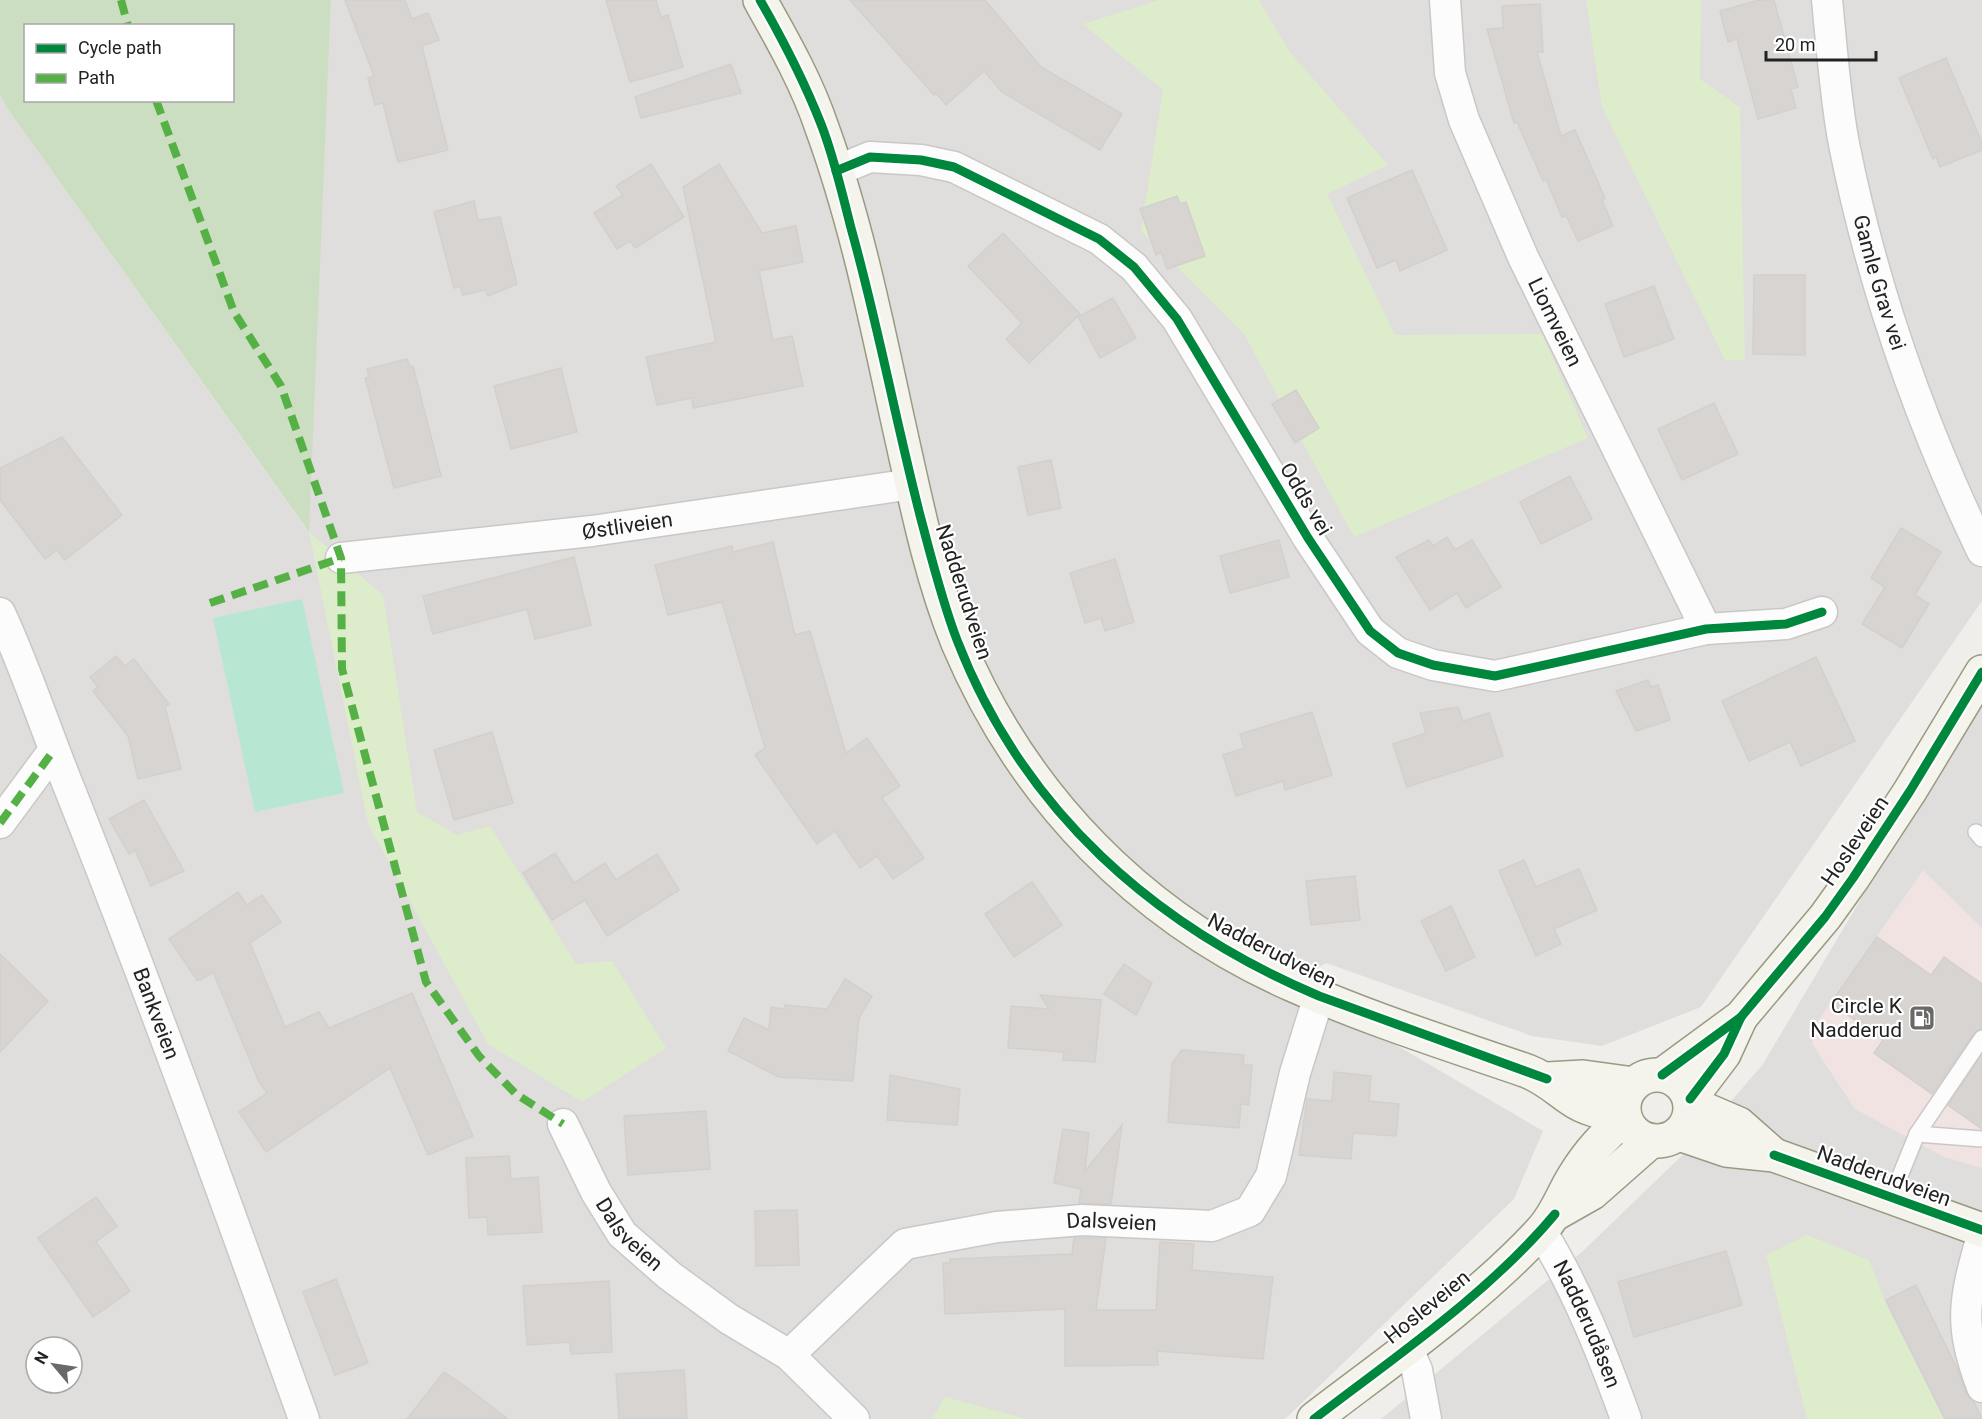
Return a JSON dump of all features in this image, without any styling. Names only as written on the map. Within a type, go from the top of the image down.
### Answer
[{"type":"main road","name":"Nadderudveien","points":[[760,0],[790,53],[822,125],[869,291],[912,483],[950,619],[973,676],[1008,741],[1066,819],[1079,835],[1139,892],[1192,931],[1289,983],[1547,1079],[1572,1100],[1599,1112],[1625,1118]]},
{"type":"main road","name":"Hosleveien","points":[[1690,1101],[1720,1059],[1741,1017],[1853,878],[1982,672]]},
{"type":"main road","name":"Hosleveien","points":[[1648,1079],[1741,1017]]},
{"type":"main road","points":[[1720,1059],[1739,1124]]},
{"type":"main road","name":"Nadderudveien","points":[[1547,1079],[1583,1077],[1648,1079]]},
{"type":"main road","points":[[1648,1079],[1680,1083],[1690,1101],[1689,1120],[1665,1138],[1635,1134],[1625,1118],[1624,1105],[1648,1079]]},
{"type":"main road","name":"Nadderudveien","points":[[1690,1101],[1739,1124],[1774,1155]]},
{"type":"main road","name":"Hosleveien","points":[[1548,1223],[1574,1176],[1608,1132],[1625,1118]]},
{"type":"main road","name":"Nadderudveien","points":[[1665,1138],[1726,1150],[1774,1155],[1982,1230]]},
{"type":"main road","name":"Hosleveien","points":[[1314,1419],[1475,1292],[1548,1223],[1665,1138]]},
{"type":"street","name":"Liomveien","points":[[1445,0],[1450,73],[1464,120],[1523,257],[1706,629]]},
{"type":"street","name":"Gamle Grav vei","points":[[1827,0],[1843,141],[1861,222],[1890,328],[1959,503],[1982,551]]},
{"type":"street","name":"Odds vei","points":[[836,171],[870,157],[897,157],[954,167],[1099,239],[1134,267],[1177,319],[1308,538],[1370,631],[1398,653],[1433,665],[1495,676],[1706,629],[1786,624],[1822,612]]},
{"type":"street","name":"Østliveien","points":[[341,558],[592,531],[912,483]]},
{"type":"street","name":"Bankveien","points":[[0,613],[25,667],[54,750],[116,905],[304,1419]]},
{"type":"street","points":[[0,823],[54,750]]},
{"type":"street","name":"Dalsveien","points":[[789,1355],[905,1244],[997,1227],[1082,1220],[1212,1226],[1250,1211],[1271,1176],[1295,1073],[1319,996]]},
{"type":"street","name":"Dalsveien","points":[[563,1124],[596,1192],[622,1234],[670,1276],[729,1319],[789,1355],[854,1419]]},
{"type":"street","name":"Nadderudåsen","points":[[1548,1223],[1558,1259],[1582,1310],[1626,1419]]},
{"type":"street","points":[[1982,1236],[1976,1284],[1964,1318],[1969,1351],[1982,1387]]},
{"type":"street","points":[[1407,1347],[1417,1370],[1426,1419]]},
{"type":"lane","points":[[1891,1198],[1917,1134],[1982,1038]]},
{"type":"lane","points":[[1917,1134],[1982,1139]]},
{"type":"shaded area","points":[[331,0],[1982,0],[1982,601],[1701,1007],[1602,1046],[1532,1036],[1326,963],[1290,983],[1543,1131],[1514,1199],[1285,1419],[0,1419],[0,95],[9,111],[308,531]]},
{"type":"shaded area","points":[[1982,695],[1982,1419],[1381,1419],[1583,1251],[1697,1141],[1763,1064]]},
{"type":"shaded area","points":[[1923,870],[1982,928],[1982,1168],[1944,1157],[1855,1109],[1812,1044],[1816,1024]]},
{"type":"green space","points":[[0,0],[331,0],[309,532],[9,111],[0,95]]},
{"type":"green space","points":[[1159,0],[1259,0],[1289,51],[1388,165],[1327,194],[1395,335],[1542,334],[1588,438],[1354,537],[1244,334],[1141,231],[1163,90],[1083,24]]},
{"type":"green space","points":[[1586,0],[1701,0],[1700,79],[1740,107],[1745,360],[1725,360],[1602,107]]},
{"type":"green space","points":[[309,532],[383,595],[417,812],[457,835],[490,826],[576,964],[612,961],[666,1048],[582,1102],[488,1044],[368,824]]},
{"type":"green space","points":[[302,599],[344,793],[255,812],[213,618]]},
{"type":"green space","points":[[1807,1235],[1869,1260],[1886,1304],[1944,1419],[1807,1419],[1766,1255]]},
{"type":"green space","points":[[945,1397],[1027,1419],[932,1419]]},
{"type":"building","points":[[345,0],[405,0],[412,19],[428,13],[439,40],[422,46],[448,150],[398,162],[383,103],[375,105],[368,78],[374,76]]},
{"type":"building","points":[[606,0],[656,0],[661,17],[668,15],[683,67],[630,82]]},
{"type":"building","points":[[850,0],[985,0],[1041,67],[1122,114],[1100,150],[1002,92],[984,71],[946,105],[936,93],[934,95]]},
{"type":"building","points":[[1759,0],[1774,0],[1798,87],[1791,89],[1796,108],[1758,119],[1737,39],[1728,42],[1720,11]]},
{"type":"building","points":[[1540,4],[1543,52],[1537,52],[1561,136],[1575,130],[1605,198],[1602,200],[1613,226],[1578,241],[1566,215],[1562,217],[1546,179],[1543,181],[1517,122],[1514,123],[1487,29],[1503,28],[1502,6]]},
{"type":"building","points":[[1946,58],[1982,143],[1982,150],[1940,167],[1936,157],[1933,159],[1899,78]]},
{"type":"building","points":[[731,64],[741,93],[641,118],[635,97]]},
{"type":"building","points":[[651,164],[684,217],[635,248],[630,241],[617,249],[594,213],[623,195],[616,186]]},
{"type":"building","points":[[719,164],[762,233],[796,226],[803,262],[759,271],[773,340],[792,336],[803,386],[693,408],[692,398],[657,405],[646,357],[716,342],[683,187]]},
{"type":"building","points":[[1412,170],[1447,250],[1400,271],[1396,260],[1377,268],[1347,198]]},
{"type":"building","points":[[1177,196],[1180,204],[1186,202],[1205,256],[1167,269],[1161,252],[1156,255],[1140,209]]},
{"type":"building","points":[[474,201],[478,220],[500,217],[517,284],[488,296],[485,290],[463,295],[460,286],[454,288],[434,212]]},
{"type":"building","points":[[1003,233],[1080,314],[1029,363],[1006,339],[1022,323],[968,266]]},
{"type":"building","points":[[1754,275],[1805,275],[1805,355],[1753,354]]},
{"type":"building","points":[[1654,286],[1674,339],[1624,357],[1605,304]]},
{"type":"building","points":[[1113,298],[1136,338],[1100,358],[1078,317]]},
{"type":"building","points":[[407,359],[410,367],[413,366],[441,476],[394,488],[365,378],[369,377],[367,369]]},
{"type":"building","points":[[561,368],[577,432],[511,449],[494,386]]},
{"type":"building","points":[[1296,390],[1319,428],[1295,443],[1272,404]]},
{"type":"building","points":[[1714,403],[1738,454],[1682,480],[1658,429]]},
{"type":"building","points":[[62,437],[122,515],[65,560],[57,550],[45,559],[0,500],[0,468]]},
{"type":"building","points":[[1051,460],[1061,508],[1028,515],[1018,467]]},
{"type":"building","points":[[1570,476],[1592,519],[1541,544],[1520,502]]},
{"type":"building","points":[[1901,528],[1941,552],[1915,595],[1929,604],[1902,648],[1862,624],[1885,587],[1871,578]]},
{"type":"building","points":[[1447,537],[1455,550],[1472,540],[1501,587],[1466,608],[1457,593],[1430,610],[1396,557],[1429,540],[1433,546]]},
{"type":"building","points":[[1279,540],[1289,577],[1230,593],[1220,556]]},
{"type":"building","points":[[773,542],[795,635],[810,631],[846,753],[867,738],[900,786],[882,798],[924,858],[893,879],[877,856],[860,868],[835,831],[817,844],[755,755],[765,748],[722,602],[668,615],[655,565],[732,546],[733,552]]},
{"type":"building","points":[[574,557],[591,625],[535,639],[527,609],[433,634],[423,596]]},
{"type":"building","points":[[1115,559],[1134,622],[1105,631],[1101,618],[1085,623],[1070,573]]},
{"type":"building","points":[[116,656],[125,666],[134,659],[169,704],[165,707],[181,769],[138,779],[128,736],[93,691],[98,687],[90,677]]},
{"type":"building","points":[[1816,657],[1855,741],[1801,766],[1790,742],[1749,761],[1722,701]]},
{"type":"building","points":[[1648,680],[1651,687],[1658,685],[1670,720],[1636,731],[1616,691]]},
{"type":"building","points":[[1458,707],[1463,721],[1489,713],[1503,756],[1407,787],[1393,744],[1426,733],[1420,713]]},
{"type":"building","points":[[1312,712],[1332,775],[1285,790],[1283,781],[1236,796],[1223,755],[1244,748],[1240,734]]},
{"type":"building","points":[[492,732],[513,803],[454,820],[434,750]]},
{"type":"building","points":[[144,800],[184,871],[151,886],[135,850],[129,854],[109,819]]},
{"type":"building","points":[[555,853],[574,883],[605,863],[616,880],[657,854],[679,890],[607,936],[585,900],[552,920],[523,873]]},
{"type":"building","points":[[1524,860],[1536,887],[1579,869],[1597,910],[1554,929],[1561,944],[1536,956],[1499,871]]},
{"type":"building","points":[[1355,876],[1360,920],[1311,925],[1306,881]]},
{"type":"building","points":[[1032,882],[1062,925],[1014,957],[985,914]]},
{"type":"building","points":[[238,892],[247,905],[262,895],[281,922],[250,943],[285,1027],[319,1012],[329,1028],[412,993],[473,1136],[428,1155],[390,1068],[266,1152],[239,1112],[267,1093],[259,1082],[213,972],[197,980],[169,939]]},
{"type":"building","points":[[1451,906],[1475,957],[1446,971],[1421,921]]},
{"type":"building","points":[[1877,937],[1931,975],[1944,957],[1982,984],[1982,1028],[1974,1033],[1932,1094],[1874,1053],[1883,1040],[1831,1003]]},
{"type":"building","points":[[0,954],[48,1001],[0,1052]]},
{"type":"building","points":[[1124,964],[1152,983],[1136,1015],[1104,994]]},
{"type":"building","points":[[845,979],[872,996],[859,1018],[853,1081],[779,1077],[728,1051],[744,1018],[769,1030],[771,1007],[784,1009],[785,1005],[827,1009]]},
{"type":"building","points":[[1040,995],[1101,1000],[1095,1062],[1063,1060],[1064,1052],[1008,1048],[1011,1006],[1049,1009]]},
{"type":"building","points":[[1182,1050],[1244,1055],[1243,1065],[1252,1065],[1249,1105],[1241,1104],[1239,1128],[1168,1122],[1172,1063]]},
{"type":"building","points":[[1982,1055],[1982,1129],[1948,1105]]},
{"type":"building","points":[[1334,1072],[1371,1076],[1369,1101],[1399,1104],[1396,1136],[1353,1133],[1351,1159],[1299,1155],[1307,1099],[1332,1101]]},
{"type":"building","points":[[890,1075],[960,1089],[957,1125],[887,1120]]},
{"type":"building","points":[[706,1111],[710,1169],[628,1175],[624,1116]]},
{"type":"building","points":[[1122,1125],[1111,1204],[1079,1203],[1081,1189],[1054,1183],[1063,1129],[1089,1133],[1085,1171]]},
{"type":"building","points":[[509,1156],[511,1179],[538,1177],[542,1232],[488,1235],[487,1217],[469,1218],[466,1158]]},
{"type":"building","points":[[96,1197],[117,1226],[96,1242],[130,1291],[93,1317],[38,1238]]},
{"type":"building","points":[[797,1210],[799,1265],[756,1266],[755,1211]]},
{"type":"building","points":[[1074,1238],[1106,1238],[1096,1310],[1156,1310],[1160,1242],[1194,1244],[1192,1270],[1273,1277],[1263,1359],[1157,1351],[1158,1365],[1065,1366],[1065,1309],[945,1314],[943,1263],[950,1263],[950,1259],[1072,1254]]},
{"type":"building","points":[[1726,1251],[1742,1305],[1634,1337],[1618,1282]]},
{"type":"building","points":[[336,1279],[368,1363],[335,1375],[303,1292]]},
{"type":"building","points":[[609,1281],[612,1352],[571,1354],[570,1342],[527,1345],[523,1286]]},
{"type":"building","points":[[1916,1285],[1957,1368],[1966,1393],[1974,1402],[1982,1419],[1945,1419],[1886,1300]]},
{"type":"building","points":[[684,1370],[687,1419],[619,1419],[616,1374]]},
{"type":"building","points":[[444,1372],[462,1384],[508,1419],[407,1419]]},
{"type":"marked path","points":[[121,0],[127,24]]},
{"type":"marked path","points":[[157,102],[234,312],[281,386],[341,558],[342,669],[426,982],[479,1056],[516,1094],[563,1124]]},
{"type":"marked path","points":[[210,603],[341,558]]},
{"type":"marked path","points":[[0,823],[54,750]]},
{"type":"cycle path","points":[[760,0],[800,76],[830,149],[870,300],[921,519],[957,640],[985,702],[1018,758],[1057,809],[1101,856],[1149,898],[1202,935],[1259,968],[1319,996],[1547,1079]]},
{"type":"cycle path","points":[[836,171],[870,157],[921,160],[954,167],[1099,239],[1134,267],[1177,319],[1308,538],[1370,631],[1398,653],[1433,665],[1495,676],[1706,629],[1786,624],[1822,612]]},
{"type":"cycle path","points":[[1662,1075],[1741,1017],[1825,917],[1910,791],[1982,672]]},
{"type":"cycle path","points":[[1690,1099],[1724,1054],[1741,1017]]},
{"type":"cycle path","points":[[1774,1155],[1982,1230]]},
{"type":"cycle path","points":[[1314,1419],[1409,1348],[1471,1297],[1501,1271],[1555,1214]]},
{"type":"place","name":"Circle K Nadderud","points":[[1922,1018]]}]
